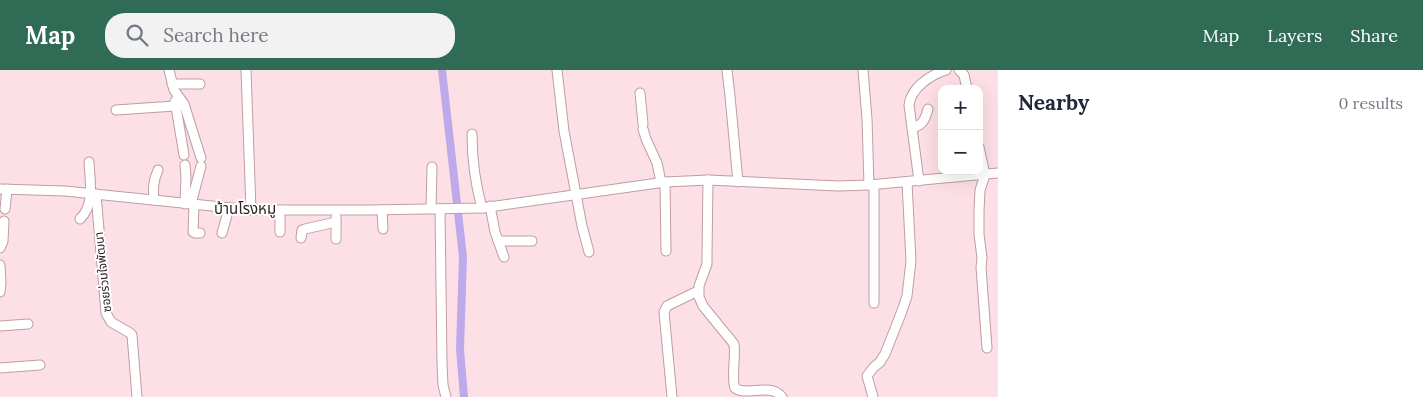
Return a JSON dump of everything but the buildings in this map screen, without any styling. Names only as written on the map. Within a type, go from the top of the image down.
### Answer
[{"type":"street","points":[[169,70],[179,105],[201,162],[190,204]]},
{"type":"street","points":[[246,70],[251,210]]},
{"type":"street","points":[[557,70],[564,131],[582,226],[589,252]]},
{"type":"street","points":[[727,70],[738,182]]},
{"type":"street","points":[[863,70],[872,185],[874,303]]},
{"type":"street","points":[[919,181],[909,105],[910,98],[913,92],[932,76],[946,70]]},
{"type":"street","points":[[959,70],[964,75],[966,85]]},
{"type":"street","points":[[173,87],[200,84]]},
{"type":"street","points":[[640,93],[646,138],[663,182],[666,252]]},
{"type":"street","points":[[116,110],[179,105]]},
{"type":"street","points":[[179,105],[184,155]]},
{"type":"street","points":[[912,128],[919,126],[923,122],[928,109]]},
{"type":"street","points":[[472,134],[473,160],[478,192],[504,257]]},
{"type":"street","points":[[80,219],[88,209],[93,194],[89,162]]},
{"type":"street","points":[[185,165],[193,232],[195,234],[200,233]]},
{"type":"street","points":[[983,165],[985,174],[980,190],[978,234],[982,258],[987,348]]},
{"type":"street","points":[[432,167],[436,209],[443,385],[446,397]]},
{"type":"street","points":[[154,200],[153,186],[158,170]]},
{"type":"street","points":[[5,209],[3,189],[65,191],[251,210],[382,210],[483,207],[663,182],[708,180],[838,186],[872,185],[998,173]]},
{"type":"street","points":[[708,180],[707,255],[698,292],[700,300],[734,344],[734,384],[737,390],[746,396],[775,392],[779,393],[782,397]]},
{"type":"street","points":[[873,397],[867,376],[885,354],[902,311],[910,279],[911,252],[907,182]]},
{"type":"street","name":"ซอยร่วมใจพัฒนา","points":[[93,194],[106,312],[111,322],[132,335],[137,397]]},
{"type":"street","points":[[222,233],[228,208]]},
{"type":"street","points":[[280,210],[280,232]]},
{"type":"street","points":[[336,210],[336,239]]},
{"type":"street","points":[[382,210],[383,229]]},
{"type":"street","points":[[1,244],[4,221]]},
{"type":"street","points":[[301,238],[302,230],[305,228],[336,222]]},
{"type":"street","points":[[498,241],[532,241]]},
{"type":"street","points":[[0,265],[0,286]]},
{"type":"street","points":[[672,397],[664,312],[670,304],[698,292]]},
{"type":"street","points":[[0,326],[28,324]]},
{"type":"street","points":[[0,368],[40,365]]},
{"type":"waterway","points":[[442,70],[463,257],[460,349],[464,397]]},
{"type":"district","name":"บ้านโรงหมู","points":[[245,209]]}]
